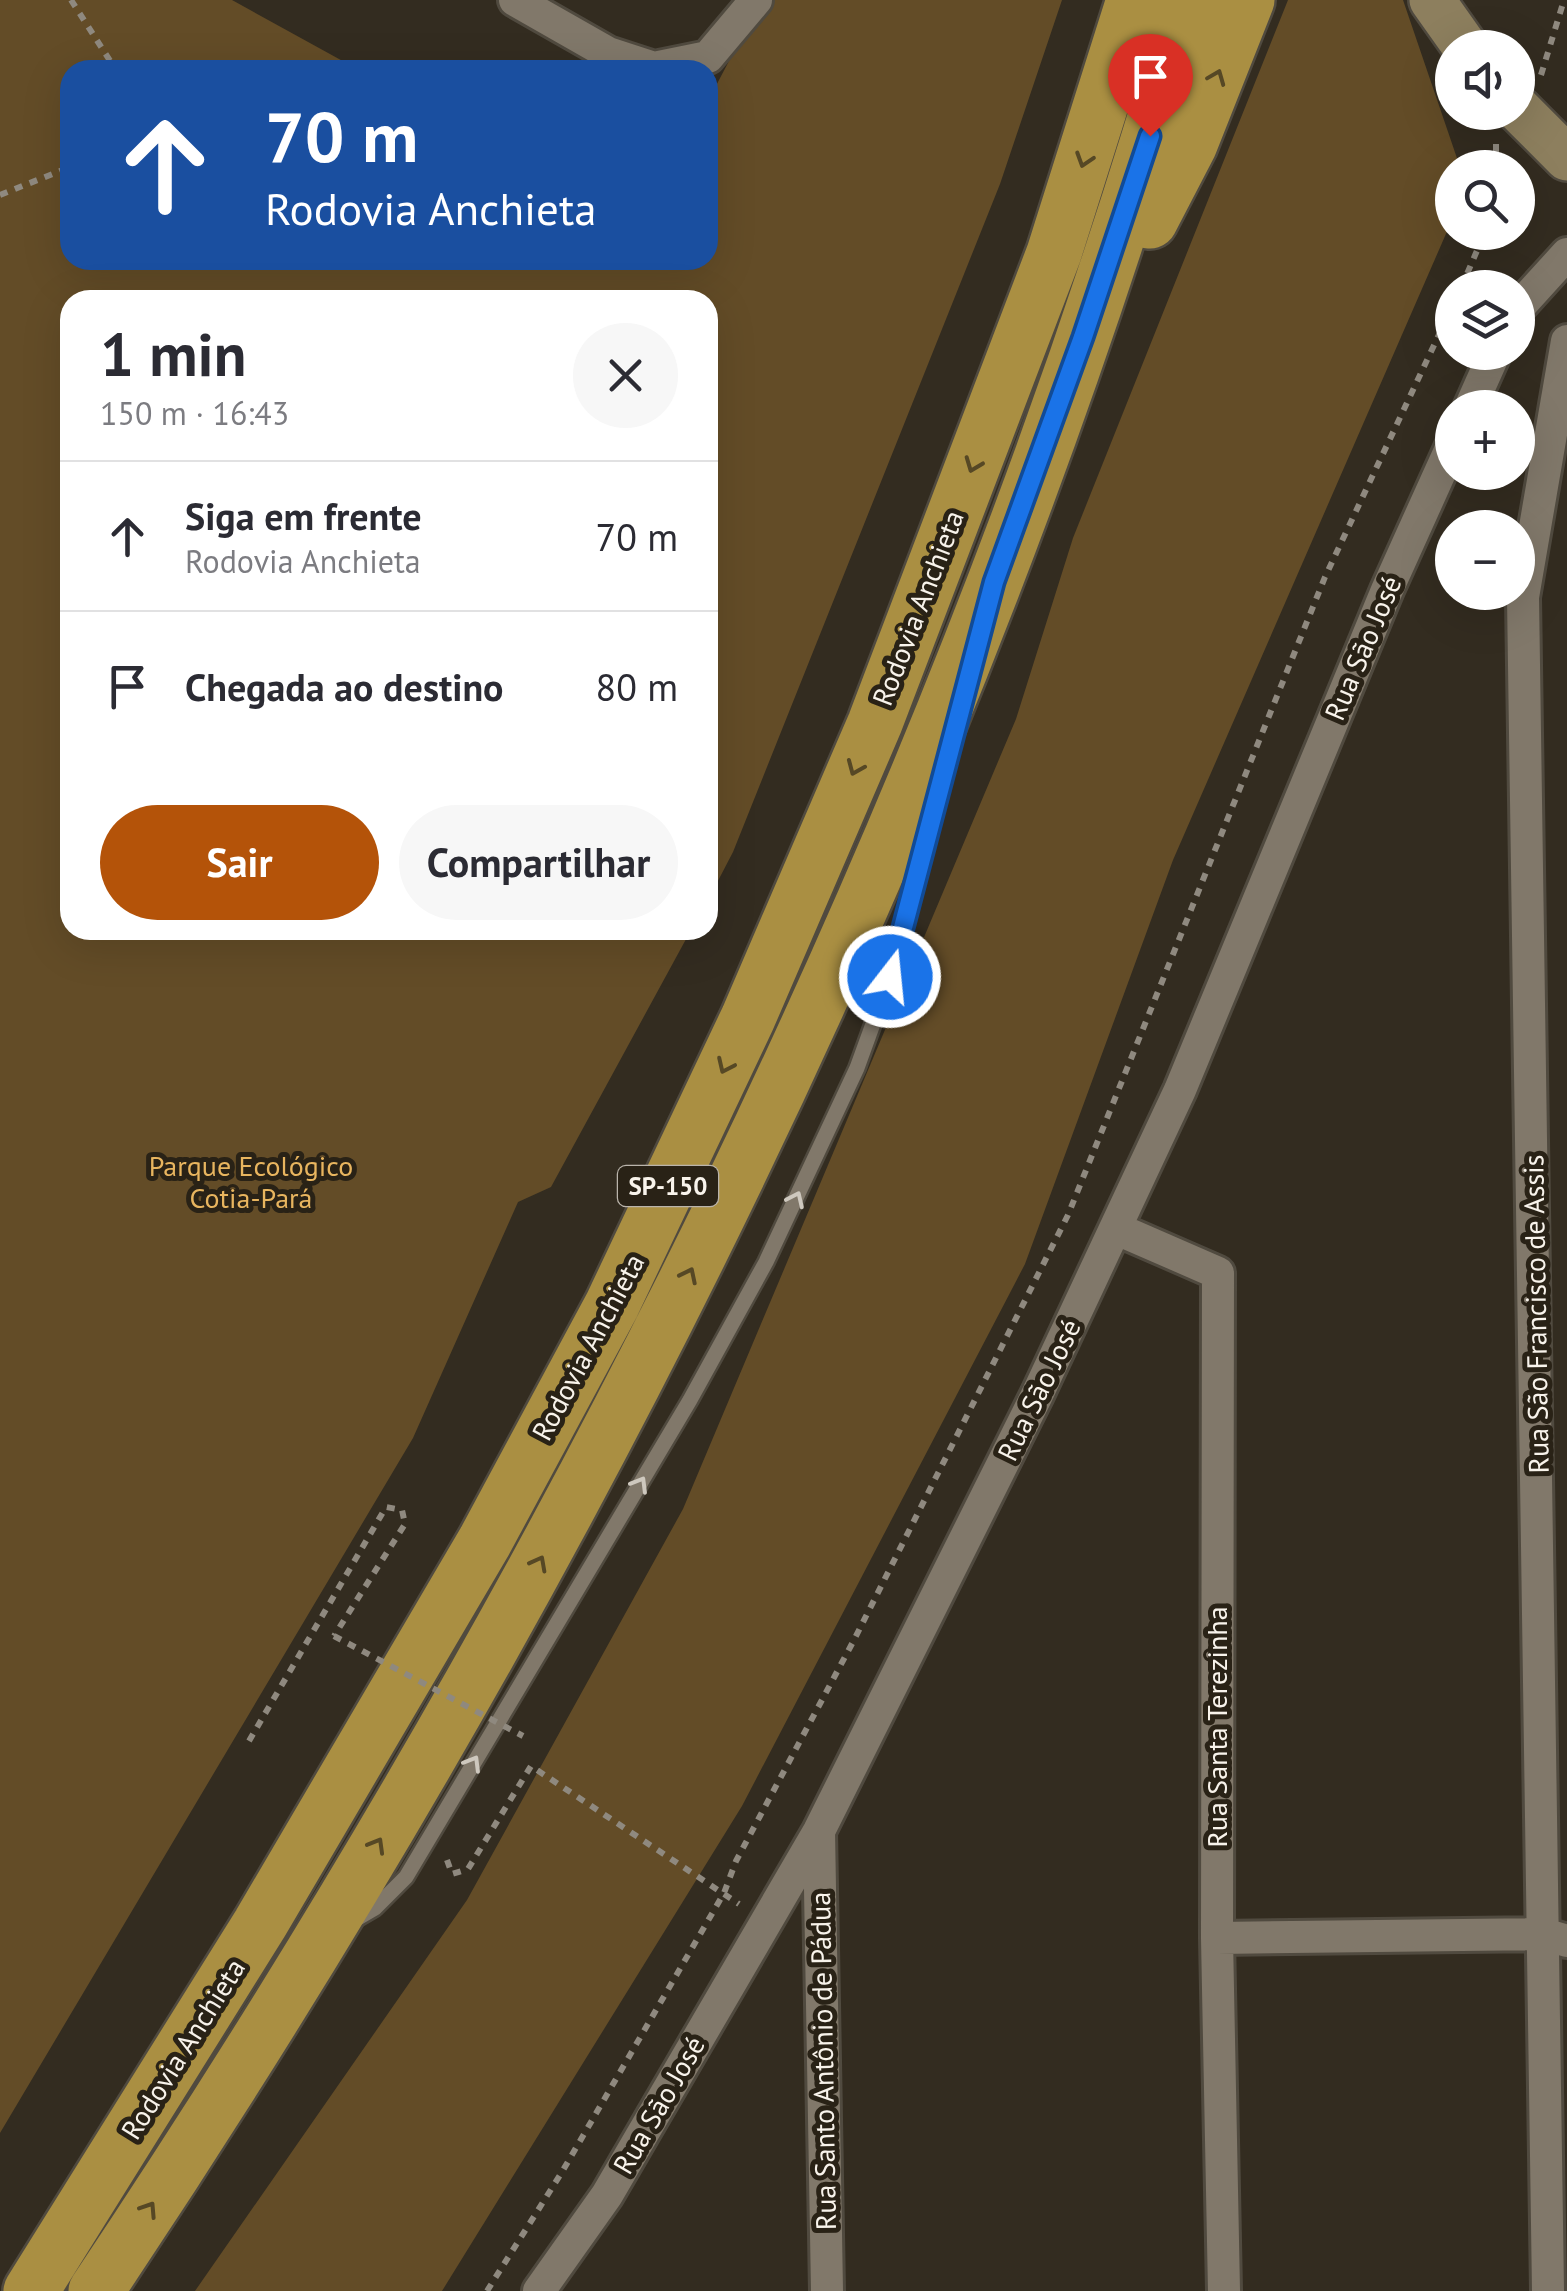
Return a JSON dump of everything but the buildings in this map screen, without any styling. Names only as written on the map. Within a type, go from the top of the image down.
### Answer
[{"type":"highway","name":"Rodovia Anchieta","points":[[32,2291],[270,1907],[484,1541],[612,1305],[748,1018],[875,723],[1054,253],[1134,0]]},
{"type":"highway","name":"Rodovia Anchieta","points":[[96,2291],[322,1939],[527,1587],[665,1324],[793,1058],[994,582],[1102,282],[1190,0]]},
{"type":"highway","points":[[1102,282],[1152,218],[1190,144],[1247,0]]},
{"type":"street","points":[[515,0],[608,53],[629,60]]},
{"type":"street","points":[[693,60],[708,57],[756,0]]},
{"type":"street","points":[[1432,0],[1453,30]]},
{"type":"street","points":[[1535,126],[1567,158]]},
{"type":"street","points":[[1535,289],[1567,254]]},
{"type":"street","name":"Rua São Francisco de Assis","points":[[1548,2291],[1555,1938],[1523,596],[1567,341]]},
{"type":"street","name":"Rua São José","points":[[539,2291],[607,2195],[818,1831],[1118,1228],[1435,484]]},
{"type":"street","name":"Rua Santa Terezinha","points":[[1118,1228],[1218,1273],[1217,1938],[1224,2291]]},
{"type":"street","name":"Rua Santo Antônio de Pádua","points":[[818,1831],[828,2291]]},
{"type":"street","points":[[1217,1938],[1555,1938]]},
{"type":"lane","points":[[960,717],[994,582]]},
{"type":"lane","points":[[322,1939],[375,1908],[406,1877],[690,1400],[766,1262],[856,1068],[883,995],[950,755]]},
{"type":"path","points":[[71,0],[110,60]]},
{"type":"path","points":[[1535,83],[1564,0]]},
{"type":"path","points":[[0,194],[60,171]]},
{"type":"path","points":[[487,2291],[562,2172],[724,1893],[736,1861],[854,1640],[1068,1215],[1325,578],[1435,344]]},
{"type":"path","points":[[249,1740],[386,1507],[402,1510],[404,1524],[334,1636],[523,1736],[513,1751]]},
{"type":"path","points":[[456,1843],[447,1858],[452,1874],[468,1870],[531,1766],[763,1922]]},
{"type":"green space","name":"Parque Ecológico Cotia-Pará","points":[[0,0],[232,0],[341,60],[60,60],[60,270],[718,270],[718,82],[761,0],[1062,0],[1000,184],[733,852],[718,881],[718,290],[60,290],[60,940],[686,940],[551,1187],[518,1202],[413,1438],[0,2133]]},
{"type":"green space","points":[[1288,0],[1403,0],[1435,94],[1435,130],[1447,130],[1454,150],[1435,150],[1435,250],[1439,250],[1173,860],[1025,1264],[742,1806],[442,2291],[195,2291],[467,1900],[683,1509],[1016,719],[1073,538]]},
{"type":"route","points":[[890,977],[994,582],[1083,337],[1150,136]]}]
